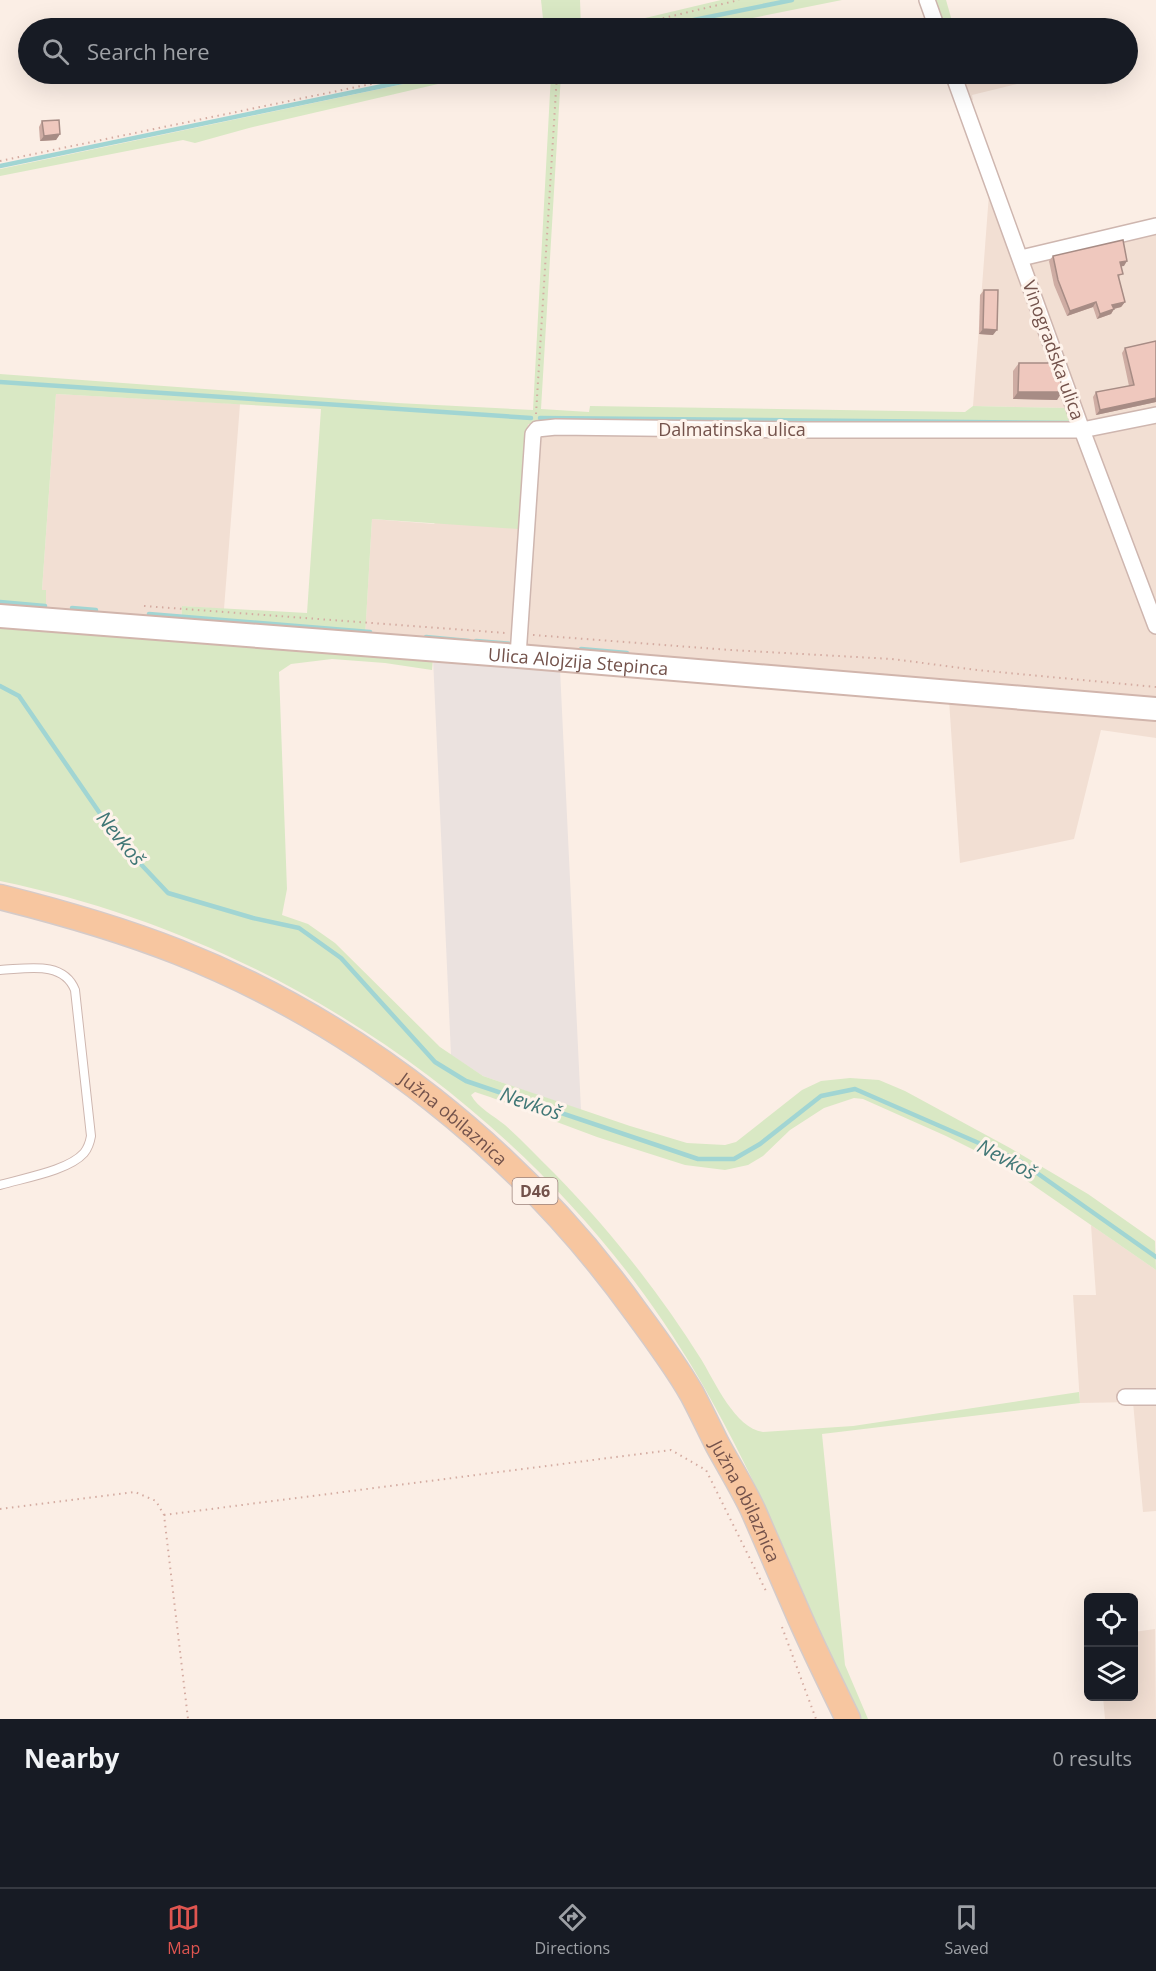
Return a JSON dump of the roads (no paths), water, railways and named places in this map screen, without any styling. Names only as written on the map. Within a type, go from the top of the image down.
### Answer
[{"type":"main road","name":"Ulica Alojzija Stepinca","points":[[0,616],[518,645],[1156,709]]},
{"type":"main road","name":"Južna obilaznica","points":[[0,897],[53,910],[139,938],[225,972],[275,996],[335,1031],[405,1079],[467,1128],[521,1177],[606,1270],[691,1393],[751,1506],[801,1621],[849,1719]]},
{"type":"street","points":[[927,0],[933,18]]},
{"type":"street","name":"Vinogradska ulica","points":[[957,84],[1082,430],[1156,626]]},
{"type":"street","points":[[1021,258],[1156,226]]},
{"type":"street","name":"Dalmatinska ulica","points":[[518,645],[532,434],[537,429],[556,426],[789,430],[1082,430],[1156,415]]},
{"type":"street","points":[[1125,1397],[1156,1397]]},
{"type":"lane","points":[[0,970],[46,969],[65,975],[71,981],[75,990],[91,1136],[89,1147],[67,1165],[0,1185]]},
{"type":"waterway","points":[[703,18],[792,0]]},
{"type":"waterway","points":[[0,166],[392,84]]},
{"type":"waterway","points":[[0,382],[531,418]]},
{"type":"waterway","points":[[540,418],[1070,423]]},
{"type":"waterway","points":[[0,602],[45,606]]},
{"type":"waterway","points":[[72,608],[96,610]]},
{"type":"waterway","points":[[149,614],[370,632]]},
{"type":"waterway","points":[[426,637],[469,641]]},
{"type":"waterway","points":[[476,641],[512,644]]},
{"type":"waterway","points":[[581,649],[627,653]]},
{"type":"waterway","name":"Nevkoš","points":[[0,686],[19,696],[119,841],[168,893],[253,918],[299,928],[341,958],[435,1062],[466,1081],[698,1159],[734,1159],[760,1144],[821,1096],[855,1089],[1020,1161],[1156,1257]]}]
